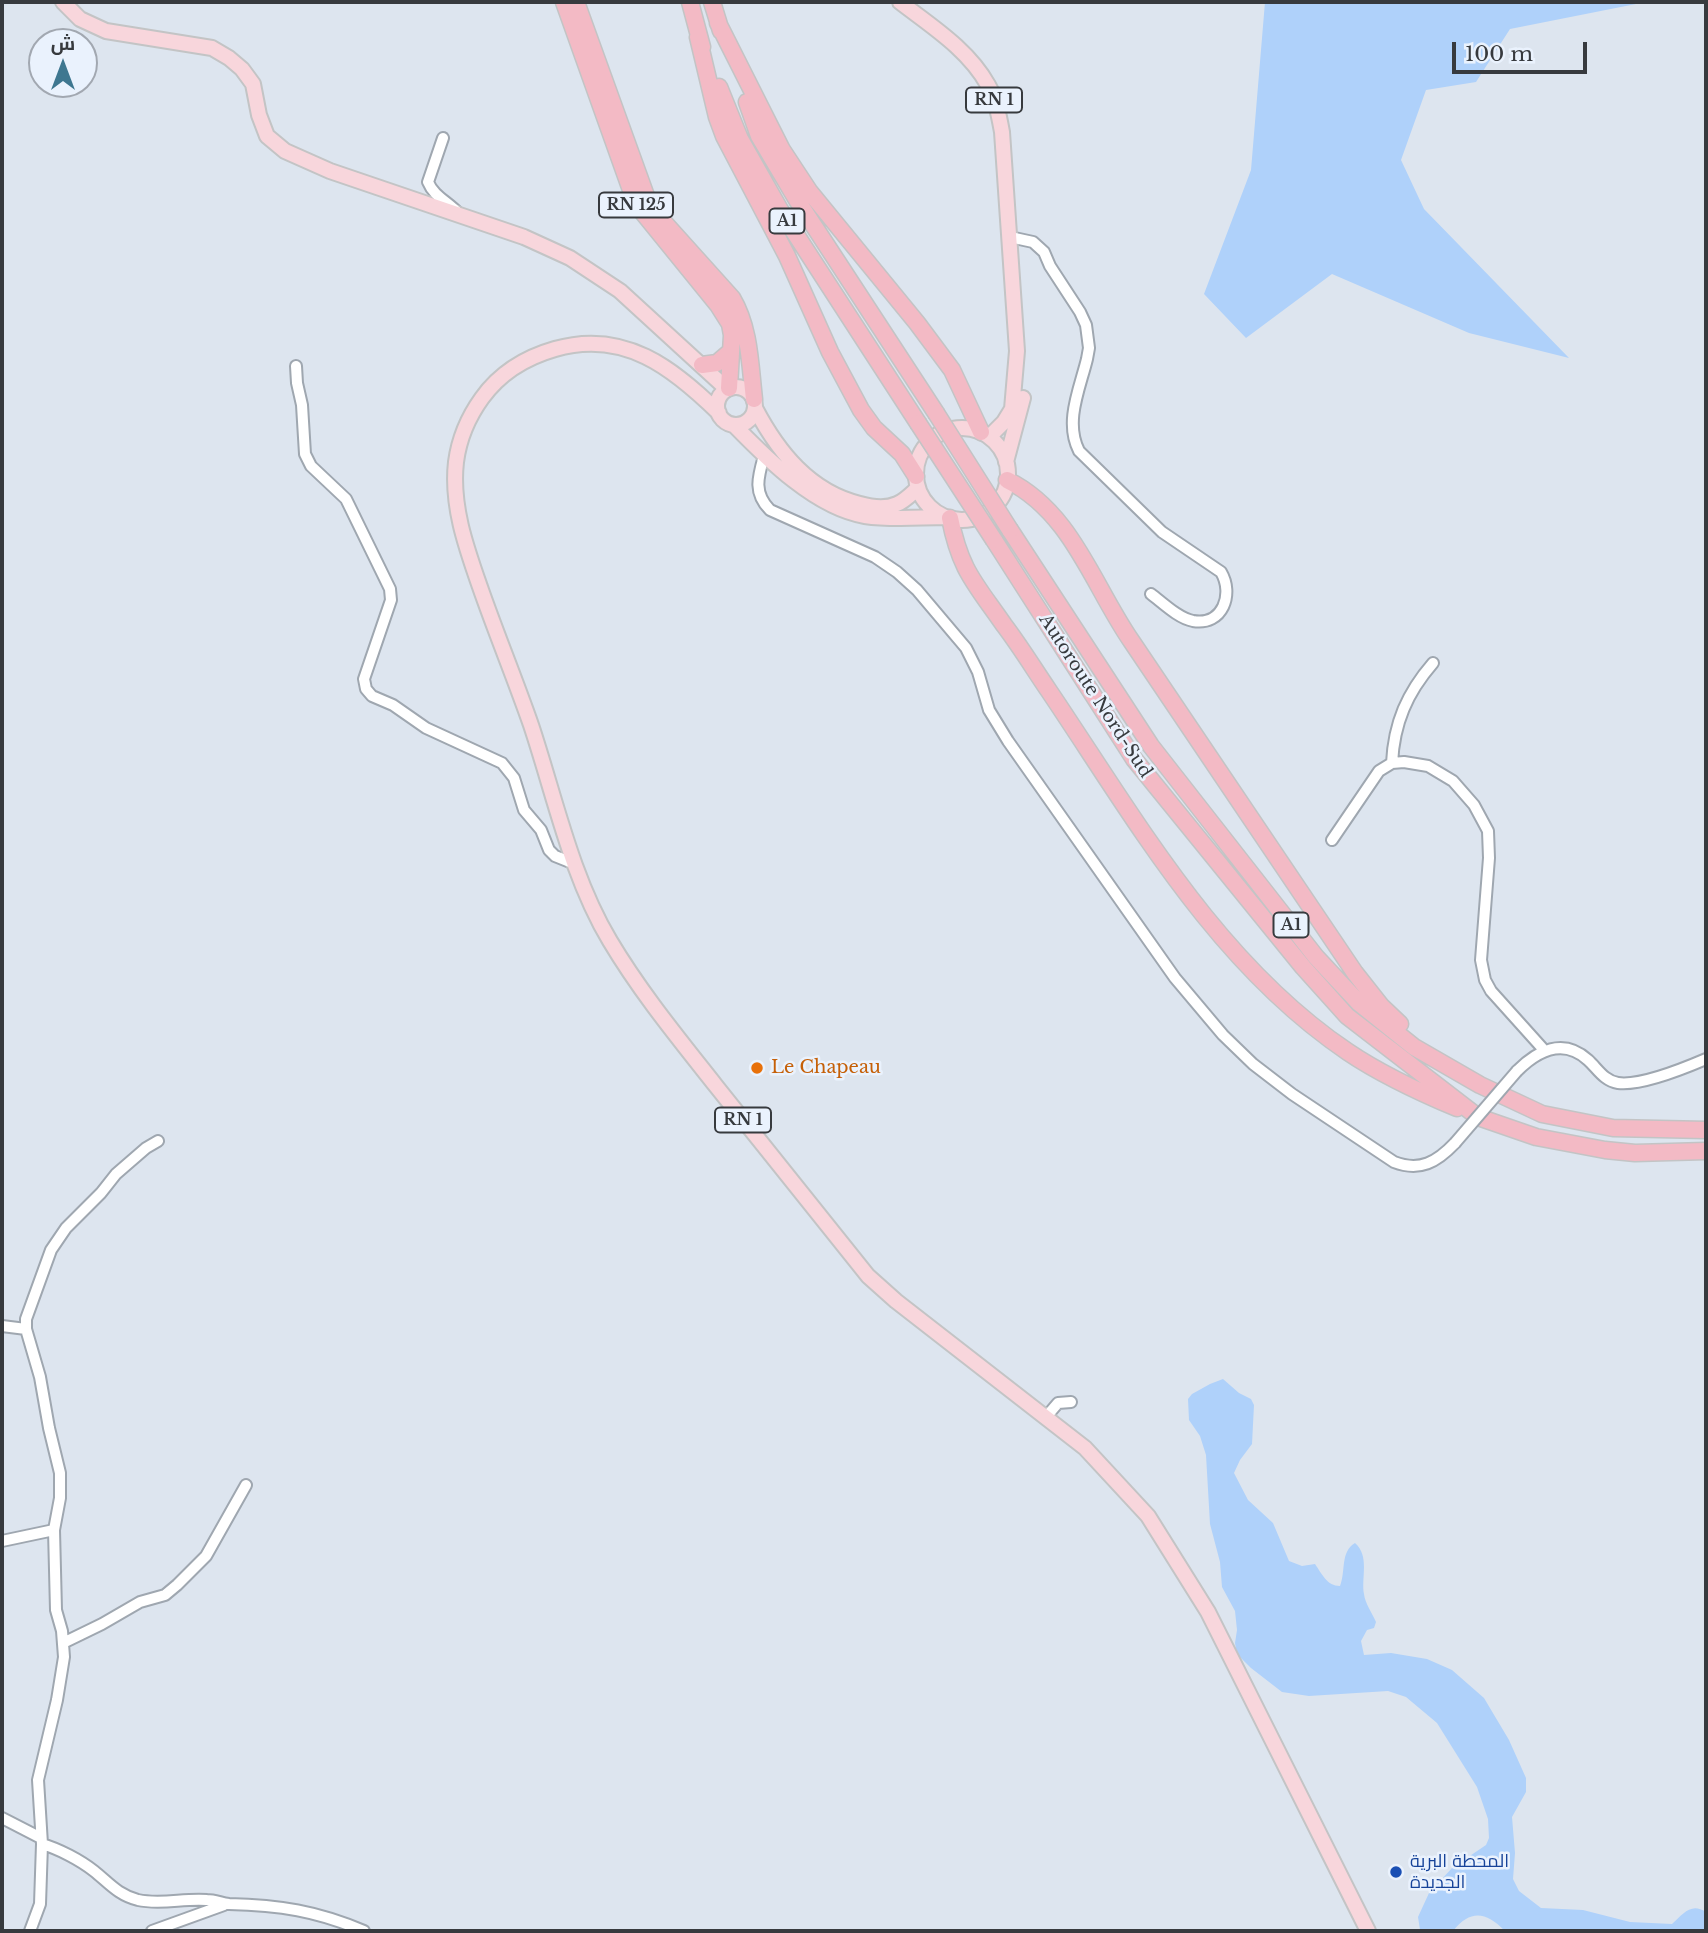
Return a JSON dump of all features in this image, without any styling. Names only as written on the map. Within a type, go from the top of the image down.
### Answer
[{"type":"highway","name":"RN 125","points":[[564,2],[636,204],[725,315],[732,335],[724,392]]},
{"type":"highway","points":[[576,2],[650,202],[661,219],[732,298],[738,309],[746,330],[754,404]]},
{"type":"highway","name":"Autoroute Nord-Sud","points":[[690,2],[698,37],[740,139],[780,210],[1134,760],[1303,967],[1347,1016],[1478,1117],[1536,1137],[1605,1150],[1635,1153],[1706,1151]]},
{"type":"highway","name":"Autoroute Nord-Sud","points":[[712,2],[759,136],[796,200],[1151,746],[1316,957],[1359,1003],[1415,1047],[1480,1085],[1542,1114],[1613,1128],[1706,1130]]},
{"type":"highway","points":[[718,23],[782,150],[809,191],[952,370],[985,434]]},
{"type":"highway","points":[[698,37],[724,136],[798,278],[830,352],[861,410],[874,428],[902,454],[917,482]]},
{"type":"highway","points":[[702,365],[717,363],[731,351]]},
{"type":"highway","points":[[1007,480],[1032,495],[1069,535],[1121,626],[1355,972],[1381,1006],[1418,1041],[1480,1085]]},
{"type":"highway","points":[[948,517],[958,554],[971,581],[1004,624],[1184,891],[1249,968],[1276,995],[1348,1051],[1404,1085],[1478,1117]]},
{"type":"main road","points":[[64,2],[80,19],[106,31],[212,48],[242,69],[253,84],[259,115],[267,136],[285,152],[330,171],[524,237],[592,271],[620,291],[702,365],[724,392]]},
{"type":"main road","name":"RN 1","points":[[900,2],[954,44],[975,65],[996,103],[1002,132],[1017,351],[1012,409],[1004,422],[985,434]]},
{"type":"main road","name":"RN 1","points":[[1007,457],[1022,408],[1026,356],[1010,237]]},
{"type":"main road","name":"RN 1","points":[[719,413],[693,388],[658,362],[624,348],[567,345],[544,352],[502,376],[487,391],[463,433],[456,461],[455,486],[459,517],[469,555],[591,904],[609,940],[652,1003],[868,1276],[896,1301],[1086,1448],[1148,1516],[1208,1612],[1368,1931]]},
{"type":"main road","name":"RN 1","points":[[693,388],[724,392]]},
{"type":"main road","points":[[724,392],[744,388],[768,434],[805,477],[828,491],[857,503],[887,507],[902,502],[917,482],[919,459],[933,438],[956,428],[985,434],[1007,457],[1032,495]]},
{"type":"main road","points":[[724,392],[719,413],[725,421],[734,425],[764,456],[819,496],[855,513],[878,517],[967,519],[983,514],[997,503],[1007,480],[1007,457]]},
{"type":"main road","points":[[734,425],[748,421],[754,404]]},
{"type":"main road","points":[[917,482],[929,505],[948,517]]},
{"type":"street","points":[[443,138],[428,183],[434,193],[459,214]]},
{"type":"street","points":[[1010,237],[1026,239],[1039,246],[1086,325],[1089,348],[1072,423],[1079,451],[1162,532],[1221,572],[1228,591],[1227,601],[1215,617],[1196,622],[1186,619],[1151,594]]},
{"type":"street","points":[[296,366],[305,454],[311,466],[346,499],[390,589],[391,600],[364,679],[366,689],[372,696],[393,705],[426,729],[502,763],[514,778],[524,810],[541,830],[549,850],[555,856],[575,864]]},
{"type":"street","points":[[764,456],[757,487],[762,503],[770,510],[855,547],[897,572],[917,590],[966,648],[978,672],[989,710],[1008,741],[1175,978],[1223,1035],[1253,1064],[1292,1094],[1394,1162],[1405,1166],[1427,1165],[1437,1160],[1517,1071],[1530,1058],[1544,1050],[1557,1048],[1586,1058],[1609,1080],[1618,1083],[1649,1079],[1706,1059]]},
{"type":"street","points":[[1392,763],[1394,736],[1402,710],[1421,676],[1433,663]]},
{"type":"street","points":[[1332,840],[1379,771],[1392,763],[1428,766],[1453,781],[1483,818],[1488,831],[1490,845],[1482,970],[1491,991],[1544,1050]]},
{"type":"street","points":[[30,1931],[40,1904],[38,1780],[64,1657],[56,1610],[54,1530],[60,1498],[60,1472],[40,1377],[26,1329],[28,1308],[41,1282],[51,1250],[78,1214],[101,1193],[116,1174],[158,1141]]},
{"type":"street","points":[[2,1326],[26,1329]]},
{"type":"street","points":[[1046,1417],[1058,1403],[1071,1402]]},
{"type":"street","points":[[63,1643],[140,1602],[165,1595],[177,1585],[206,1556],[246,1485]]},
{"type":"street","points":[[2,1541],[54,1530]]},
{"type":"street","points":[[2,1818],[85,1864],[112,1888],[138,1900],[208,1900],[227,1904],[288,1907],[364,1931]]},
{"type":"street","points":[[152,1931],[227,1904]]},
{"type":"shaded area","points":[[1265,2],[1646,2],[1510,29],[1476,82],[1426,90],[1401,160],[1424,209],[1569,358],[1469,333],[1332,274],[1246,338],[1204,294],[1251,170]]},
{"type":"shaded area","points":[[1223,1379],[1251,1399],[1254,1405],[1252,1444],[1234,1473],[1248,1500],[1273,1523],[1289,1561],[1302,1566],[1315,1564],[1328,1582],[1340,1586],[1347,1551],[1355,1543],[1360,1548],[1364,1561],[1365,1597],[1376,1622],[1374,1628],[1367,1630],[1361,1641],[1364,1655],[1391,1653],[1427,1659],[1452,1670],[1484,1698],[1509,1740],[1526,1778],[1526,1792],[1512,1817],[1515,1853],[1513,1879],[1519,1891],[1541,1908],[1583,1910],[1630,1922],[1672,1924],[1688,1910],[1701,1909],[1706,1912],[1706,1931],[1505,1931],[1491,1920],[1479,1916],[1466,1919],[1453,1931],[1420,1930],[1418,1917],[1429,1893],[1452,1868],[1486,1845],[1489,1838],[1488,1819],[1477,1787],[1437,1723],[1406,1697],[1388,1691],[1309,1696],[1282,1692],[1237,1654],[1235,1611],[1222,1587],[1220,1562],[1210,1524],[1206,1455],[1200,1436],[1189,1420],[1188,1399],[1192,1394]]},
{"type":"place","name":"Le Chapeau","points":[[757,1068]]},
{"type":"place","name":"المحطة البرية الجديدة","points":[[1396,1872]]}]
